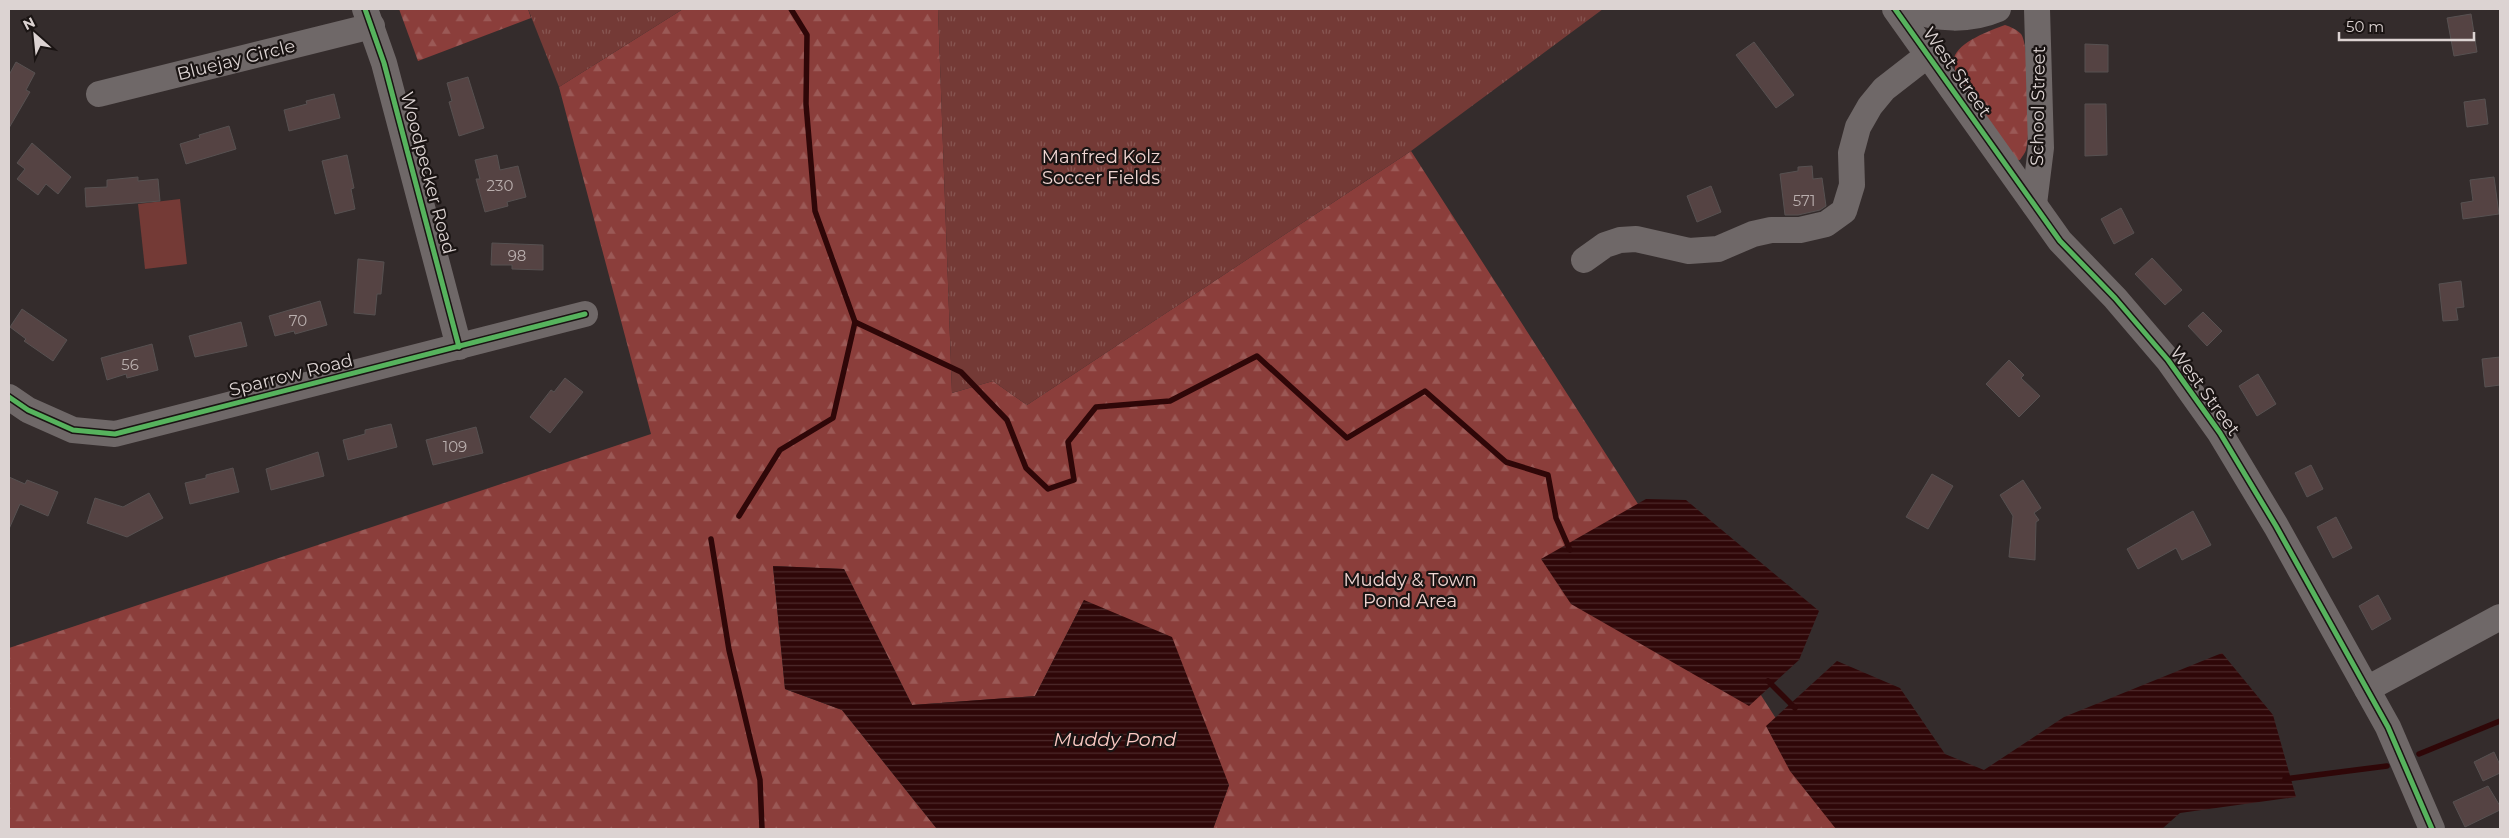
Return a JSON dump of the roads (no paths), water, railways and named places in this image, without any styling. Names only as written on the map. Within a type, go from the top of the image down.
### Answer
[{"type":"street","name":"West Street","points":[[1895,9],[1929,54],[2060,241],[2115,298],[2168,360],[2220,433],[2388,727],[2432,829]]},
{"type":"street","points":[[1909,9],[1936,16],[1955,18],[1972,17],[1998,9]]},
{"type":"street","name":"School Street","points":[[2034,204],[2041,148],[2037,9]]},
{"type":"street","name":"Bluejay Circle","points":[[99,94],[369,17]]},
{"type":"street","name":"Woodpecker Road","points":[[369,17],[387,72],[459,346]]},
{"type":"street","points":[[1584,260],[1605,245],[1620,240],[1636,239],[1689,251],[1718,249],[1753,234],[1800,230],[1826,224],[1844,212],[1852,185],[1851,154],[1858,127],[1870,106],[1884,89],[1929,54]]},
{"type":"street","name":"Sparrow Road","points":[[9,396],[28,410],[72,430],[115,434],[585,314]]},
{"type":"street","points":[[2367,690],[2500,617]]},
{"type":"water","points":[[1646,499],[1686,500],[1819,611],[1799,660],[1749,706],[1571,604],[1541,559]]},
{"type":"water","name":"Muddy Pond","points":[[773,566],[844,569],[912,705],[1035,696],[1084,600],[1172,637],[1229,785],[1213,829],[937,829],[842,710],[785,689]]},
{"type":"water","points":[[2222,653],[2273,715],[2296,797],[2180,813],[2162,829],[1836,829],[1790,771],[1766,726],[1837,661],[1900,688],[1945,754],[1984,770],[2064,717]]},
{"type":"waterway","points":[[739,516],[780,450],[833,418],[855,322],[815,211],[806,104],[807,35],[791,9]]},
{"type":"waterway","points":[[855,322],[961,372],[1007,420],[1026,468],[1048,489],[1074,480],[1068,442],[1096,407],[1170,401],[1257,356],[1347,438],[1425,391],[1506,462],[1548,475],[1556,518],[1570,550]]},
{"type":"waterway","points":[[711,539],[729,650],[760,780],[762,829]]},
{"type":"waterway","points":[[1768,681],[1795,708]]},
{"type":"waterway","points":[[2419,754],[2500,721]]},
{"type":"waterway","points":[[2285,779],[2387,766]]},
{"type":"park label","name":"Manfred Kolz Soccer Fields","points":[[1101,167]]},
{"type":"park label","name":"Muddy & Town Pond Area","points":[[1410,590]]}]
